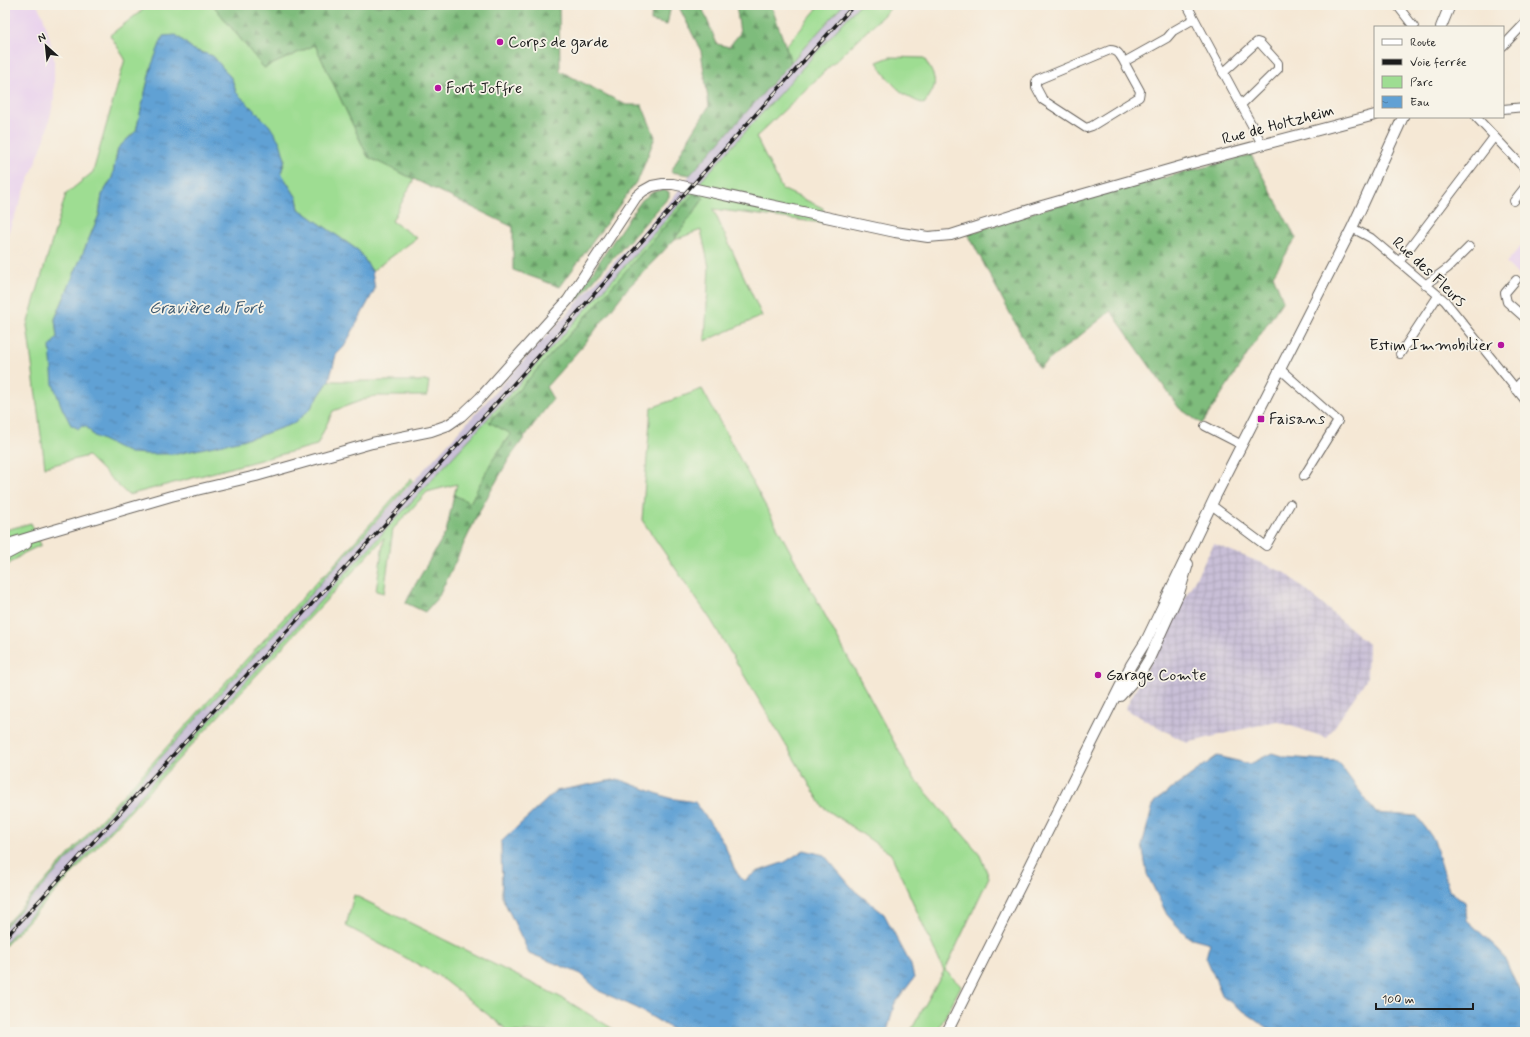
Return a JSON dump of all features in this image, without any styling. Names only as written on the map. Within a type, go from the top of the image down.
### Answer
[{"type":"main road","points":[[1441,26],[1450,5]]},
{"type":"main road","name":"Rue de Holtzheim","points":[[70,526],[163,498],[256,476],[372,443],[439,428],[461,416],[480,398],[564,305],[579,285],[587,270],[636,197],[647,188],[663,184],[673,184],[895,232],[920,236],[955,234],[1042,206],[1189,164],[1374,115]]},
{"type":"main road","points":[[947,1032],[1108,712],[1141,672],[1160,621],[1192,552],[1195,538],[1352,228],[1403,118]]},
{"type":"main road","points":[[5,546],[70,526]]},
{"type":"main road","points":[[5,555],[37,539],[70,526]]},
{"type":"street","points":[[1187,5],[1262,144]]},
{"type":"street","points":[[1397,5],[1413,26]]},
{"type":"street","points":[[1124,62],[1168,38],[1173,31],[1194,19]]},
{"type":"street","points":[[1504,45],[1525,23]]},
{"type":"street","points":[[1223,73],[1257,42],[1260,43],[1278,63],[1278,69],[1241,105]]},
{"type":"street","points":[[1110,50],[1115,50],[1118,52],[1124,62],[1140,90],[1139,98],[1092,126],[1086,128],[1043,100],[1036,87],[1036,82],[1040,78],[1110,50]]},
{"type":"street","points":[[1504,109],[1525,107]]},
{"type":"street","points":[[1478,118],[1525,169]]},
{"type":"street","points":[[1399,262],[1494,137]]},
{"type":"street","points":[[1514,201],[1525,187]]},
{"type":"street","name":"Rue des Fleurs","points":[[1352,228],[1371,238],[1445,301],[1525,400]]},
{"type":"street","points":[[1425,285],[1448,268],[1469,247]]},
{"type":"street","points":[[1516,280],[1505,293],[1506,302],[1525,318]]},
{"type":"street","points":[[1400,354],[1438,296]]},
{"type":"street","points":[[1280,369],[1338,421],[1304,476]]},
{"type":"street","points":[[1515,389],[1525,377]]},
{"type":"street","points":[[1205,426],[1242,445]]},
{"type":"street","points":[[1211,506],[1266,546],[1290,504]]},
{"type":"shaded area","points":[[5,5],[37,5],[43,16],[54,60],[54,100],[45,138],[5,241]]},
{"type":"shaded area","points":[[843,5],[859,5],[475,433],[5,943],[5,927],[672,199],[690,175]]},
{"type":"shaded area","points":[[1525,241],[1525,282],[1506,263]]},
{"type":"shaded area","points":[[1214,544],[1286,573],[1368,644],[1367,678],[1327,738],[1276,721],[1187,743],[1125,709]]},
{"type":"green space","points":[[149,5],[213,5],[264,68],[315,45],[368,157],[414,179],[392,221],[417,238],[372,271],[359,251],[299,209],[297,198],[281,173],[285,159],[269,125],[236,92],[232,79],[213,56],[194,50],[176,35],[151,67],[136,131],[118,148],[112,178],[102,195],[99,215],[55,319],[57,337],[82,426],[87,427],[94,436],[177,454],[215,445],[310,409],[329,381],[429,381],[427,396],[374,396],[333,411],[317,445],[128,495],[88,456],[45,467],[27,325],[66,194],[93,172],[125,59],[110,35]]},
{"type":"green space","points":[[213,5],[264,5],[270,8],[274,5],[559,5],[560,71],[626,105],[642,105],[655,137],[639,178],[560,287],[513,270],[513,227],[368,157],[315,45],[264,68]]},
{"type":"green space","points":[[652,5],[671,5],[667,25],[651,21]]},
{"type":"green space","points":[[678,5],[701,5],[717,44],[729,47],[740,33],[736,5],[771,5],[791,62],[690,175],[671,172],[683,148],[709,106],[701,51]]},
{"type":"green space","points":[[820,5],[843,5],[791,62],[785,47]]},
{"type":"green space","points":[[859,5],[894,5],[756,137],[782,189],[823,208],[823,223],[713,209],[762,316],[705,341],[709,267],[701,230],[674,240],[704,198],[589,313],[489,422],[511,433],[492,461],[470,503],[454,495],[457,484],[427,492],[393,529],[384,593],[376,591],[384,538],[5,946],[5,943],[475,433]]},
{"type":"green space","points":[[890,57],[924,58],[934,77],[934,86],[924,104],[902,93],[886,76],[877,62]]},
{"type":"green space","points":[[1251,155],[1296,238],[1273,275],[1283,300],[1202,424],[1179,408],[1111,311],[1039,368],[968,234],[1040,210]]},
{"type":"green space","points":[[662,190],[669,192],[669,197],[597,276],[579,299],[574,299],[642,200],[653,192]]},
{"type":"green space","points":[[693,194],[700,194],[704,198],[674,240],[627,289],[586,342],[546,387],[553,399],[509,459],[480,510],[439,596],[425,612],[406,603],[446,532],[454,495],[470,503],[492,461],[511,434],[489,422],[589,313]]},
{"type":"green space","points":[[702,389],[913,777],[979,853],[989,877],[945,970],[961,986],[937,1032],[910,1032],[944,971],[891,854],[823,807],[711,620],[642,520],[651,408]]},
{"type":"green space","points":[[411,478],[413,480],[291,616],[5,927],[5,925],[322,576],[325,575]]},
{"type":"green space","points":[[31,523],[41,545],[24,553],[5,567],[6,530]]},
{"type":"green space","points":[[354,895],[564,999],[618,1032],[510,1032],[436,974],[346,926]]},
{"type":"water","name":"Gravière du Fort","points":[[176,35],[194,50],[213,56],[232,79],[236,92],[269,125],[280,142],[285,159],[281,173],[297,198],[299,209],[359,251],[372,271],[375,289],[344,347],[336,355],[329,381],[310,409],[295,423],[256,437],[177,454],[130,453],[94,436],[87,427],[82,426],[79,429],[71,425],[62,408],[53,384],[50,347],[57,337],[55,319],[99,215],[102,195],[112,178],[118,148],[136,131],[151,67],[163,36]]},
{"type":"water","points":[[1272,753],[1285,757],[1337,761],[1376,813],[1417,816],[1434,840],[1449,890],[1465,902],[1467,920],[1501,952],[1525,1001],[1525,1032],[1274,1032],[1223,997],[1206,957],[1210,943],[1188,937],[1167,915],[1147,874],[1142,845],[1154,802],[1217,756],[1250,764]]},
{"type":"water","points":[[618,779],[669,798],[695,802],[719,835],[735,869],[744,881],[756,872],[785,862],[804,850],[824,855],[855,891],[884,914],[911,965],[914,978],[894,1005],[887,1032],[685,1032],[672,1029],[637,1008],[599,991],[581,974],[529,953],[502,897],[501,842],[556,791]]},
{"type":"railway","points":[[5,938],[500,399],[854,5]]},
{"type":"place","name":"Corps de garde","points":[[500,42]]},
{"type":"place","name":"Fort Joffre","points":[[438,88]]},
{"type":"place","name":"Estim Immobilier","points":[[1501,345]]},
{"type":"place","name":"Faisans","points":[[1261,419]]},
{"type":"place","name":"Garage Comte","points":[[1098,675]]}]
